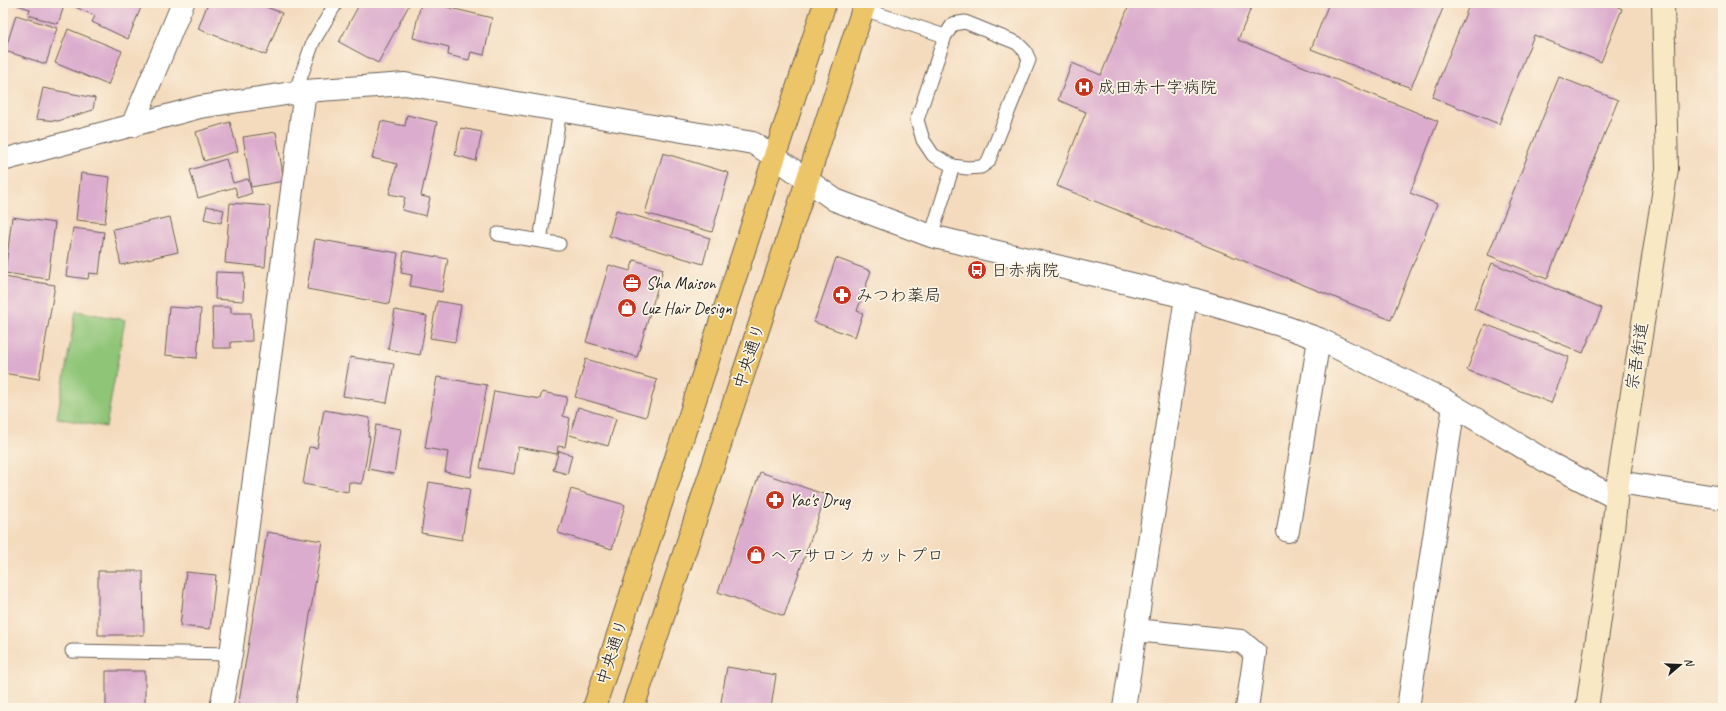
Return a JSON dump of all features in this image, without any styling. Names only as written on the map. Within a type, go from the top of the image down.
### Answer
[{"type":"highway","name":"中央通り","points":[[594,708],[825,3]]},
{"type":"highway","name":"中央通り","points":[[633,708],[808,181],[864,6]]},
{"type":"street","points":[[132,126],[183,3]]},
{"type":"street","name":"宗吾街道","points":[[1588,708],[1617,490],[1667,169],[1663,3]]},
{"type":"street","points":[[3,160],[200,107],[300,92],[405,84],[753,143],[775,157],[834,200],[931,236],[1186,297],[1280,325],[1319,339],[1454,406],[1549,463],[1617,490],[1723,498]]},
{"type":"street","points":[[221,708],[231,654],[300,92]]},
{"type":"street","points":[[1124,708],[1186,297]]},
{"type":"street","points":[[1288,531],[1319,339]]},
{"type":"street","points":[[1408,708],[1454,406]]},
{"type":"street","points":[[1136,630],[1241,641],[1255,653],[1247,708]]},
{"type":"lane","points":[[300,92],[313,42],[336,3]]},
{"type":"lane","points":[[864,6],[945,36]]},
{"type":"lane","points":[[966,22],[1017,43],[1025,51],[1029,60],[988,162],[981,167],[967,168],[953,166],[933,155],[923,140],[917,120],[945,36],[953,24],[966,22]]},
{"type":"lane","points":[[540,241],[560,110]]},
{"type":"lane","points":[[931,236],[953,166]]},
{"type":"lane","points":[[498,234],[559,244]]},
{"type":"lane","points":[[72,651],[231,654]]},
{"type":"green space","points":[[76,311],[125,320],[106,427],[57,418]]},
{"type":"building","points":[[18,3],[65,3],[58,24],[28,15],[30,9],[17,5]]},
{"type":"building","points":[[72,3],[137,3],[142,5],[128,39],[92,22],[95,16],[71,5]]},
{"type":"building","points":[[208,3],[256,3],[282,13],[266,55],[198,29]]},
{"type":"building","points":[[360,3],[404,3],[409,5],[378,63],[339,42]]},
{"type":"building","points":[[421,3],[430,3],[492,18],[484,55],[471,52],[469,60],[448,55],[449,47],[413,38]]},
{"type":"building","points":[[1130,3],[1253,3],[1238,40],[1438,121],[1410,193],[1437,204],[1391,320],[1057,186],[1086,112],[1058,100],[1072,63],[1101,75]]},
{"type":"building","points":[[1329,3],[1445,3],[1411,88],[1311,49]]},
{"type":"building","points":[[1470,3],[1610,3],[1622,9],[1601,62],[1534,35],[1499,124],[1432,97]]},
{"type":"building","points":[[16,15],[57,28],[46,64],[5,51]]},
{"type":"building","points":[[68,29],[122,51],[108,85],[55,63]]},
{"type":"building","points":[[1559,77],[1618,100],[1547,279],[1488,255]]},
{"type":"building","points":[[43,88],[95,98],[93,110],[58,121],[36,119]]},
{"type":"building","points":[[407,115],[437,122],[421,196],[430,198],[426,216],[402,210],[405,197],[389,194],[397,164],[372,158],[381,121],[405,126]]},
{"type":"building","points":[[230,122],[238,151],[204,161],[196,132]]},
{"type":"building","points":[[461,128],[482,132],[476,161],[455,155]]},
{"type":"building","points":[[276,132],[284,181],[251,187],[243,137]]},
{"type":"building","points":[[663,153],[729,173],[712,232],[645,213]]},
{"type":"building","points":[[226,159],[233,183],[248,179],[252,193],[238,198],[235,187],[198,198],[190,170]]},
{"type":"building","points":[[81,173],[110,177],[105,223],[76,220]]},
{"type":"building","points":[[230,203],[270,206],[265,267],[225,263]]},
{"type":"building","points":[[207,206],[224,210],[221,223],[204,219]]},
{"type":"building","points":[[616,210],[710,238],[703,264],[609,236]]},
{"type":"building","points":[[12,217],[55,223],[48,279],[5,273]]},
{"type":"building","points":[[170,217],[178,252],[121,265],[113,229]]},
{"type":"building","points":[[73,228],[104,232],[99,274],[89,273],[88,279],[66,276]]},
{"type":"building","points":[[315,239],[398,253],[389,304],[307,289]]},
{"type":"building","points":[[404,251],[448,259],[442,292],[410,286],[412,275],[401,273]]},
{"type":"building","points":[[836,258],[871,271],[857,311],[863,313],[855,337],[814,322]]},
{"type":"building","points":[[634,260],[663,269],[637,357],[586,342],[609,265],[630,271]]},
{"type":"building","points":[[1492,263],[1602,308],[1583,353],[1474,309]]},
{"type":"building","points":[[216,272],[244,273],[243,301],[215,299]]},
{"type":"building","points":[[4,277],[55,285],[39,379],[3,373]]},
{"type":"building","points":[[437,301],[461,305],[455,342],[430,338]]},
{"type":"building","points":[[169,307],[201,309],[197,358],[165,355]]},
{"type":"building","points":[[212,307],[231,307],[231,313],[251,313],[252,341],[231,342],[231,348],[213,348]]},
{"type":"building","points":[[395,310],[427,316],[420,355],[388,349]]},
{"type":"building","points":[[1485,324],[1569,357],[1551,403],[1467,370]]},
{"type":"building","points":[[350,357],[394,364],[387,403],[343,396]]},
{"type":"building","points":[[586,359],[657,380],[646,417],[575,397]]},
{"type":"building","points":[[437,377],[487,385],[471,477],[445,472],[448,452],[425,448]]},
{"type":"building","points":[[494,391],[540,399],[542,392],[567,397],[563,416],[570,418],[565,447],[558,446],[557,454],[518,447],[514,474],[480,468]]},
{"type":"building","points":[[578,407],[616,419],[608,446],[570,435]]},
{"type":"building","points":[[324,410],[370,418],[368,436],[370,437],[362,484],[349,482],[348,492],[303,484],[309,447],[317,448]]},
{"type":"building","points":[[376,425],[401,429],[394,474],[368,469]]},
{"type":"building","points":[[559,451],[572,455],[567,474],[553,470]]},
{"type":"building","points":[[760,472],[826,495],[784,616],[718,592]]},
{"type":"building","points":[[429,482],[470,489],[462,540],[421,533]]},
{"type":"building","points":[[571,489],[625,505],[612,549],[558,533]]},
{"type":"building","points":[[267,532],[322,541],[295,708],[238,708]]},
{"type":"building","points":[[98,571],[143,571],[144,635],[98,635]]},
{"type":"building","points":[[186,572],[216,575],[210,629],[180,626]]},
{"type":"building","points":[[727,667],[776,675],[771,708],[720,708]]},
{"type":"building","points":[[106,671],[145,671],[145,708],[106,708]]},
{"type":"place","name":"成田赤十字病院","points":[[1084,87]]},
{"type":"place","name":"日赤病院","points":[[977,270]]},
{"type":"place","name":"Sha Maison","points":[[632,283]]},
{"type":"place","name":"みつわ薬局","points":[[842,295]]},
{"type":"place","name":"Luz Hair Design","points":[[627,308]]},
{"type":"place","name":"Yac's Drug","points":[[775,500]]},
{"type":"place","name":"ヘアサロン カットプロ","points":[[756,555]]}]
